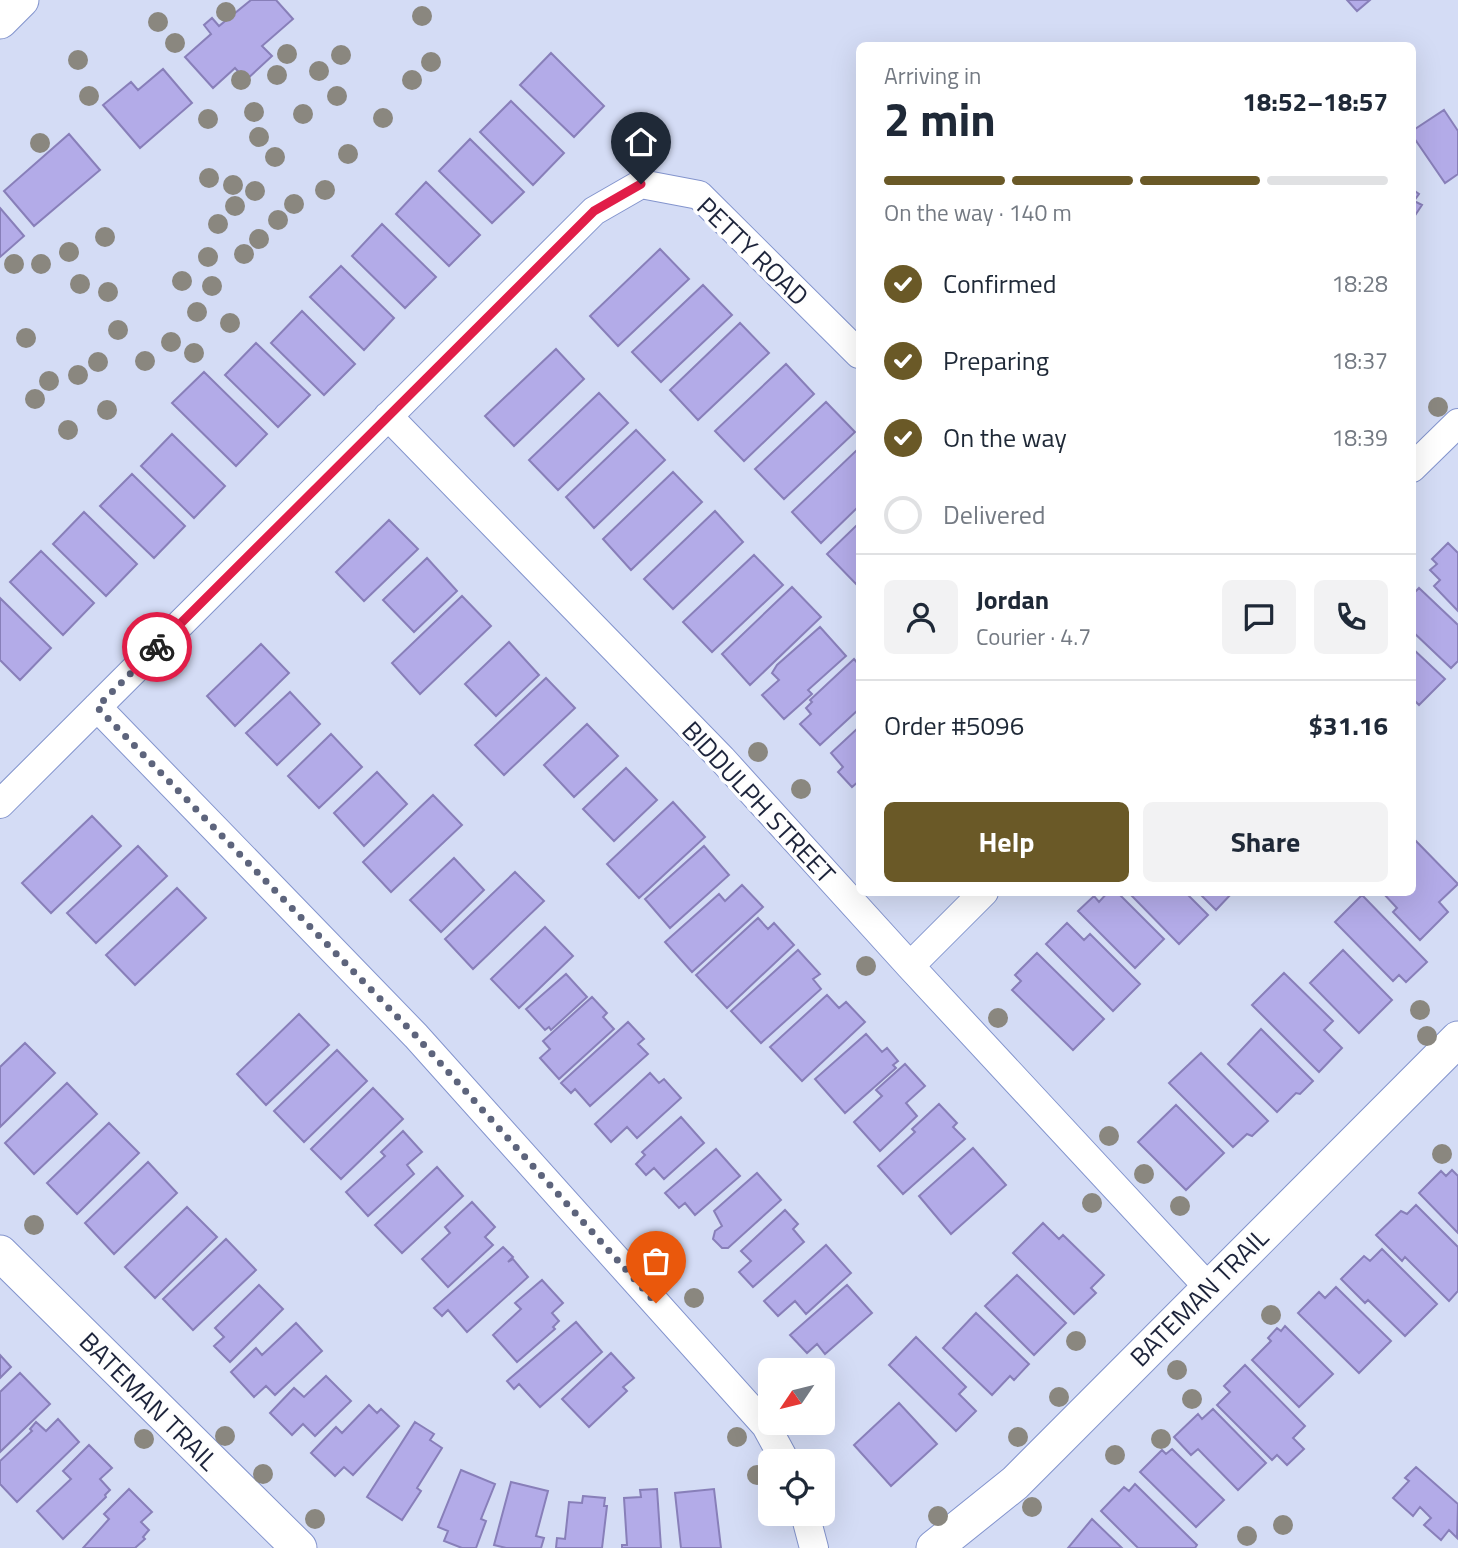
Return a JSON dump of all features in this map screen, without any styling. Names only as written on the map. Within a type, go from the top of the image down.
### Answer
[{"type":"street","points":[[0,21],[21,0]]},
{"type":"street","name":"PETTY ROAD","points":[[0,804],[594,211],[641,184],[699,195],[856,351]]},
{"type":"street","name":"BIDDULPH STREET","points":[[388,416],[722,759],[1208,1287]]},
{"type":"street","points":[[1416,464],[1458,423]]},
{"type":"street","points":[[97,707],[416,1036],[766,1426],[778,1449]]},
{"type":"street","points":[[910,966],[980,896]]},
{"type":"street","name":"BATEMAN TRAIL","points":[[934,1548],[1015,1483],[1458,1039]]},
{"type":"street","name":"BATEMAN TRAIL","points":[[0,1253],[299,1548]]},
{"type":"street","points":[[808,1526],[814,1548]]},
{"type":"building","points":[[251,0],[276,0],[293,19],[262,46],[272,56],[246,80],[235,68],[213,88],[185,57],[211,34],[204,25],[212,18],[219,26]]},
{"type":"building","points":[[1347,0],[1370,0],[1357,11]]},
{"type":"building","points":[[551,53],[604,106],[574,137],[520,85]]},
{"type":"building","points":[[163,69],[192,103],[140,148],[103,105],[131,82],[138,90]]},
{"type":"building","points":[[511,101],[564,153],[533,185],[480,132]]},
{"type":"building","points":[[1444,110],[1458,131],[1458,174],[1445,183],[1416,141],[1416,128]]},
{"type":"building","points":[[69,134],[100,170],[34,226],[4,191]]},
{"type":"building","points":[[470,139],[524,192],[492,223],[439,171]]},
{"type":"building","points":[[426,182],[480,235],[449,266],[396,214]]},
{"type":"building","points":[[1416,202],[1422,205],[1416,214]]},
{"type":"building","points":[[0,208],[24,236],[0,257]]},
{"type":"building","points":[[382,224],[436,277],[405,308],[352,256]]},
{"type":"building","points":[[660,249],[689,279],[618,346],[590,316]]},
{"type":"building","points":[[341,266],[394,318],[364,350],[310,297]]},
{"type":"building","points":[[703,285],[732,315],[661,382],[632,352]]},
{"type":"building","points":[[302,311],[355,364],[324,395],[271,343]]},
{"type":"building","points":[[740,323],[769,353],[698,420],[670,390]]},
{"type":"building","points":[[256,343],[310,395],[278,427],[225,375]]},
{"type":"building","points":[[556,349],[584,379],[514,446],[485,416]]},
{"type":"building","points":[[786,364],[814,394],[744,461],[715,431]]},
{"type":"building","points":[[204,372],[267,434],[236,466],[172,403]]},
{"type":"building","points":[[599,393],[628,423],[558,490],[529,460]]},
{"type":"building","points":[[826,402],[855,432],[784,499],[755,469]]},
{"type":"building","points":[[636,430],[665,460],[594,528],[566,497]]},
{"type":"building","points":[[172,434],[225,486],[194,518],[141,466]]},
{"type":"building","points":[[856,451],[856,509],[821,543],[792,512]]},
{"type":"building","points":[[673,472],[702,502],[631,570],[603,539]]},
{"type":"building","points":[[132,474],[185,526],[154,558],[100,506]]},
{"type":"building","points":[[715,511],[743,542],[673,609],[644,579]]},
{"type":"building","points":[[84,512],[137,564],[106,596],[53,544]]},
{"type":"building","points":[[389,520],[418,549],[364,601],[336,572]]},
{"type":"building","points":[[856,526],[856,584],[827,554]]},
{"type":"building","points":[[1448,543],[1458,553],[1458,611],[1434,586],[1440,580],[1430,570],[1437,564],[1432,559]]},
{"type":"building","points":[[41,551],[94,603],[63,635],[10,582]]},
{"type":"building","points":[[754,555],[783,585],[712,652],[683,622]]},
{"type":"building","points":[[427,558],[457,591],[414,632],[383,600]]},
{"type":"building","points":[[792,587],[821,617],[750,685],[722,654]]},
{"type":"building","points":[[1419,588],[1458,625],[1458,661],[1451,668],[1416,635],[1416,591]]},
{"type":"building","points":[[462,596],[491,626],[420,694],[392,663]]},
{"type":"building","points":[[0,598],[51,648],[20,680],[0,660]]},
{"type":"building","points":[[820,627],[846,656],[808,690],[812,694],[784,719],[762,695],[779,680],[772,673],[777,665]]},
{"type":"building","points":[[509,642],[539,675],[496,716],[465,684]]},
{"type":"building","points":[[261,644],[289,673],[235,726],[207,696]]},
{"type":"building","points":[[1416,652],[1445,679],[1419,705],[1416,702]]},
{"type":"building","points":[[854,659],[856,712],[820,745],[800,724],[811,714],[806,708],[812,702],[810,700]]},
{"type":"building","points":[[546,678],[575,708],[504,775],[475,745]]},
{"type":"building","points":[[290,692],[320,724],[277,765],[246,733]]},
{"type":"building","points":[[587,724],[618,756],[574,797],[544,765]]},
{"type":"building","points":[[856,730],[856,784],[852,787],[838,772],[843,767],[831,753]]},
{"type":"building","points":[[331,734],[362,767],[319,808],[288,776]]},
{"type":"building","points":[[626,768],[657,800],[614,841],[583,809]]},
{"type":"building","points":[[377,772],[407,804],[364,846],[334,813]]},
{"type":"building","points":[[433,795],[462,825],[391,892],[363,862]]},
{"type":"building","points":[[673,802],[705,837],[639,898],[607,864]]},
{"type":"building","points":[[92,816],[121,846],[51,913],[22,883]]},
{"type":"building","points":[[1416,841],[1458,884],[1439,902],[1448,912],[1420,940],[1393,912],[1397,908],[1386,896],[1416,896]]},
{"type":"building","points":[[138,846],[167,876],[96,943],[67,913]]},
{"type":"building","points":[[704,846],[729,875],[670,928],[645,899]]},
{"type":"building","points":[[454,858],[484,890],[441,932],[410,900]]},
{"type":"building","points":[[515,872],[544,901],[473,969],[445,939]]},
{"type":"building","points":[[742,885],[763,907],[692,972],[665,942],[719,894],[725,901]]},
{"type":"building","points":[[177,888],[206,918],[135,985],[106,955]]},
{"type":"building","points":[[1094,896],[1099,902],[1104,896],[1121,896],[1164,939],[1135,968],[1078,911]]},
{"type":"building","points":[[1132,896],[1189,896],[1208,915],[1179,944]]},
{"type":"building","points":[[1202,896],[1229,896],[1216,910]]},
{"type":"building","points":[[1363,896],[1427,962],[1406,982],[1399,975],[1393,981],[1335,922]]},
{"type":"building","points":[[758,918],[768,929],[774,923],[794,945],[727,1008],[696,975]]},
{"type":"building","points":[[1067,923],[1084,940],[1090,934],[1140,984],[1113,1011],[1046,944]]},
{"type":"building","points":[[545,927],[573,956],[519,1008],[491,979]]},
{"type":"building","points":[[798,950],[820,974],[813,979],[821,989],[761,1043],[731,1011]]},
{"type":"building","points":[[1343,950],[1392,1000],[1359,1033],[1310,983]]},
{"type":"building","points":[[1037,953],[1104,1019],[1073,1050],[1012,990],[1021,981],[1015,975]]},
{"type":"building","points":[[1284,973],[1333,1021],[1324,1030],[1342,1048],[1319,1072],[1252,1005]]},
{"type":"building","points":[[566,974],[587,997],[551,1030],[549,1027],[545,1030],[526,1009]]},
{"type":"building","points":[[827,995],[839,1008],[846,1002],[865,1022],[802,1081],[770,1047]]},
{"type":"building","points":[[592,997],[607,1013],[603,1017],[614,1029],[559,1079],[540,1058],[550,1049],[543,1041]]},
{"type":"building","points":[[299,1014],[329,1045],[266,1105],[237,1074]]},
{"type":"building","points":[[628,1022],[644,1039],[638,1044],[648,1054],[590,1106],[575,1089],[571,1093],[561,1083]]},
{"type":"building","points":[[1261,1029],[1313,1081],[1277,1112],[1228,1064]]},
{"type":"building","points":[[866,1034],[882,1052],[887,1048],[898,1061],[893,1065],[896,1068],[845,1113],[815,1079]]},
{"type":"building","points":[[25,1043],[55,1073],[0,1127],[0,1067]]},
{"type":"building","points":[[337,1050],[367,1081],[304,1142],[274,1111]]},
{"type":"building","points":[[1201,1053],[1268,1121],[1252,1136],[1247,1134],[1233,1147],[1169,1083]]},
{"type":"building","points":[[905,1064],[925,1086],[906,1103],[917,1116],[880,1151],[854,1122],[882,1096],[876,1090]]},
{"type":"building","points":[[650,1073],[659,1083],[664,1079],[681,1098],[637,1138],[627,1127],[611,1142],[595,1124]]},
{"type":"building","points":[[67,1083],[97,1114],[34,1174],[5,1143]]},
{"type":"building","points":[[373,1088],[403,1119],[341,1179],[311,1149]]},
{"type":"building","points":[[939,1104],[957,1123],[953,1127],[965,1139],[903,1194],[878,1166],[915,1132],[912,1129]]},
{"type":"building","points":[[1176,1105],[1224,1153],[1186,1190],[1138,1142]]},
{"type":"building","points":[[681,1117],[704,1143],[664,1179],[654,1168],[646,1175],[636,1164],[645,1155],[642,1152]]},
{"type":"building","points":[[109,1123],[139,1153],[77,1214],[47,1183]]},
{"type":"building","points":[[403,1131],[422,1152],[407,1165],[414,1174],[368,1216],[346,1192],[385,1156],[381,1152]]},
{"type":"building","points":[[973,1148],[1006,1185],[951,1234],[919,1196]]},
{"type":"building","points":[[716,1149],[740,1176],[695,1215],[685,1203],[679,1208],[665,1193]]},
{"type":"building","points":[[148,1162],[177,1193],[114,1254],[85,1223]]},
{"type":"building","points":[[437,1167],[463,1196],[402,1253],[375,1225]]},
{"type":"building","points":[[1452,1170],[1458,1176],[1458,1233],[1419,1193],[1441,1171],[1446,1176]]},
{"type":"building","points":[[757,1173],[781,1200],[728,1248],[722,1248],[713,1239],[715,1231],[722,1226],[714,1211]]},
{"type":"building","points":[[472,1202],[495,1227],[485,1237],[493,1245],[448,1287],[422,1259],[450,1233],[445,1227]]},
{"type":"building","points":[[1416,1205],[1458,1247],[1458,1291],[1449,1301],[1405,1257],[1402,1261],[1376,1235],[1401,1211],[1407,1214]]},
{"type":"building","points":[[187,1207],[217,1237],[155,1298],[125,1267]]},
{"type":"building","points":[[785,1210],[798,1224],[793,1229],[804,1242],[753,1287],[739,1272],[751,1261],[741,1251]]},
{"type":"building","points":[[1043,1223],[1059,1239],[1063,1235],[1104,1275],[1091,1288],[1096,1293],[1074,1314],[1013,1253]]},
{"type":"building","points":[[226,1239],[256,1270],[193,1330],[163,1299]]},
{"type":"building","points":[[826,1245],[851,1273],[806,1314],[795,1301],[778,1316],[764,1301]]},
{"type":"building","points":[[503,1247],[513,1257],[508,1262],[513,1259],[528,1277],[467,1332],[448,1310],[442,1316],[434,1308]]},
{"type":"building","points":[[1382,1249],[1437,1304],[1405,1336],[1368,1300],[1365,1303],[1341,1279],[1364,1256],[1370,1261]]},
{"type":"building","points":[[1017,1275],[1066,1323],[1034,1355],[985,1306]]},
{"type":"building","points":[[542,1280],[563,1303],[552,1313],[559,1321],[553,1327],[555,1329],[517,1362],[493,1335],[521,1309],[515,1303]]},
{"type":"building","points":[[259,1285],[283,1309],[230,1362],[214,1346],[224,1337],[215,1328]]},
{"type":"building","points":[[847,1285],[872,1313],[825,1354],[817,1344],[807,1353],[790,1335]]},
{"type":"building","points":[[1336,1287],[1391,1341],[1359,1373],[1298,1313],[1319,1292],[1325,1298]]},
{"type":"building","points":[[976,1313],[1029,1364],[1014,1380],[1010,1376],[992,1395],[943,1348]]},
{"type":"building","points":[[576,1322],[602,1352],[540,1407],[519,1384],[514,1389],[507,1381]]},
{"type":"building","points":[[296,1323],[322,1351],[275,1395],[266,1386],[254,1397],[231,1372],[256,1348],[262,1355]]},
{"type":"building","points":[[1285,1326],[1333,1374],[1299,1407],[1252,1360],[1271,1341],[1268,1338],[1277,1328],[1281,1331]]},
{"type":"building","points":[[916,1337],[966,1387],[959,1394],[976,1411],[956,1431],[889,1365]]},
{"type":"building","points":[[611,1353],[634,1378],[623,1387],[627,1391],[589,1427],[562,1399]]},
{"type":"building","points":[[0,1355],[11,1367],[0,1378]]},
{"type":"building","points":[[1245,1365],[1305,1426],[1293,1438],[1304,1449],[1287,1465],[1277,1455],[1272,1460],[1217,1405],[1230,1392],[1224,1386]]},
{"type":"building","points":[[20,1373],[50,1404],[0,1452],[0,1392]]},
{"type":"building","points":[[326,1376],[351,1401],[315,1436],[303,1424],[292,1435],[270,1413],[294,1388],[304,1397]]},
{"type":"building","points":[[899,1403],[937,1444],[891,1486],[854,1445]]},
{"type":"building","points":[[369,1405],[377,1413],[381,1409],[399,1426],[353,1475],[344,1467],[335,1476],[311,1453],[336,1427],[342,1433]]},
{"type":"building","points":[[1213,1409],[1266,1463],[1238,1490],[1198,1449],[1191,1455],[1174,1437],[1198,1414],[1202,1419]]},
{"type":"building","points":[[58,1419],[79,1442],[17,1502],[0,1484],[0,1461],[32,1431],[30,1429],[36,1422],[46,1431]]},
{"type":"building","points":[[415,1422],[434,1434],[430,1440],[442,1448],[417,1488],[421,1491],[402,1520],[367,1497]]},
{"type":"building","points":[[89,1445],[112,1468],[100,1479],[110,1490],[63,1539],[37,1511],[71,1479],[63,1471]]},
{"type":"building","points":[[1172,1449],[1224,1500],[1196,1527],[1140,1472],[1162,1450],[1166,1454]]},
{"type":"building","points":[[1416,1467],[1458,1504],[1457,1538],[1449,1530],[1441,1540],[1424,1525],[1431,1518],[1420,1507],[1413,1516],[1393,1498],[1409,1481],[1405,1478]]},
{"type":"building","points":[[461,1470],[495,1484],[481,1519],[486,1521],[476,1548],[462,1548],[444,1541],[448,1531],[438,1527]]},
{"type":"building","points":[[511,1482],[548,1491],[536,1536],[544,1538],[541,1548],[506,1548],[494,1545]]},
{"type":"building","points":[[1135,1484],[1197,1545],[1195,1548],[1138,1548],[1101,1511],[1124,1487],[1129,1491]]},
{"type":"building","points":[[129,1489],[152,1512],[141,1522],[149,1530],[143,1537],[145,1539],[135,1548],[83,1548],[109,1519],[104,1514]]},
{"type":"building","points":[[657,1489],[661,1548],[622,1548],[622,1545],[627,1545],[624,1498],[641,1497],[640,1490]]},
{"type":"building","points":[[714,1489],[721,1548],[681,1548],[675,1493]]},
{"type":"building","points":[[583,1496],[605,1498],[604,1506],[607,1506],[602,1548],[556,1548],[557,1538],[565,1539],[569,1502],[582,1503]]},
{"type":"building","points":[[1092,1519],[1122,1548],[1068,1548]]},
{"type":"way so far","points":[[157,647],[97,707],[416,1036],[656,1303]]},
{"type":"route","points":[[157,647],[594,211],[641,184]]}]
